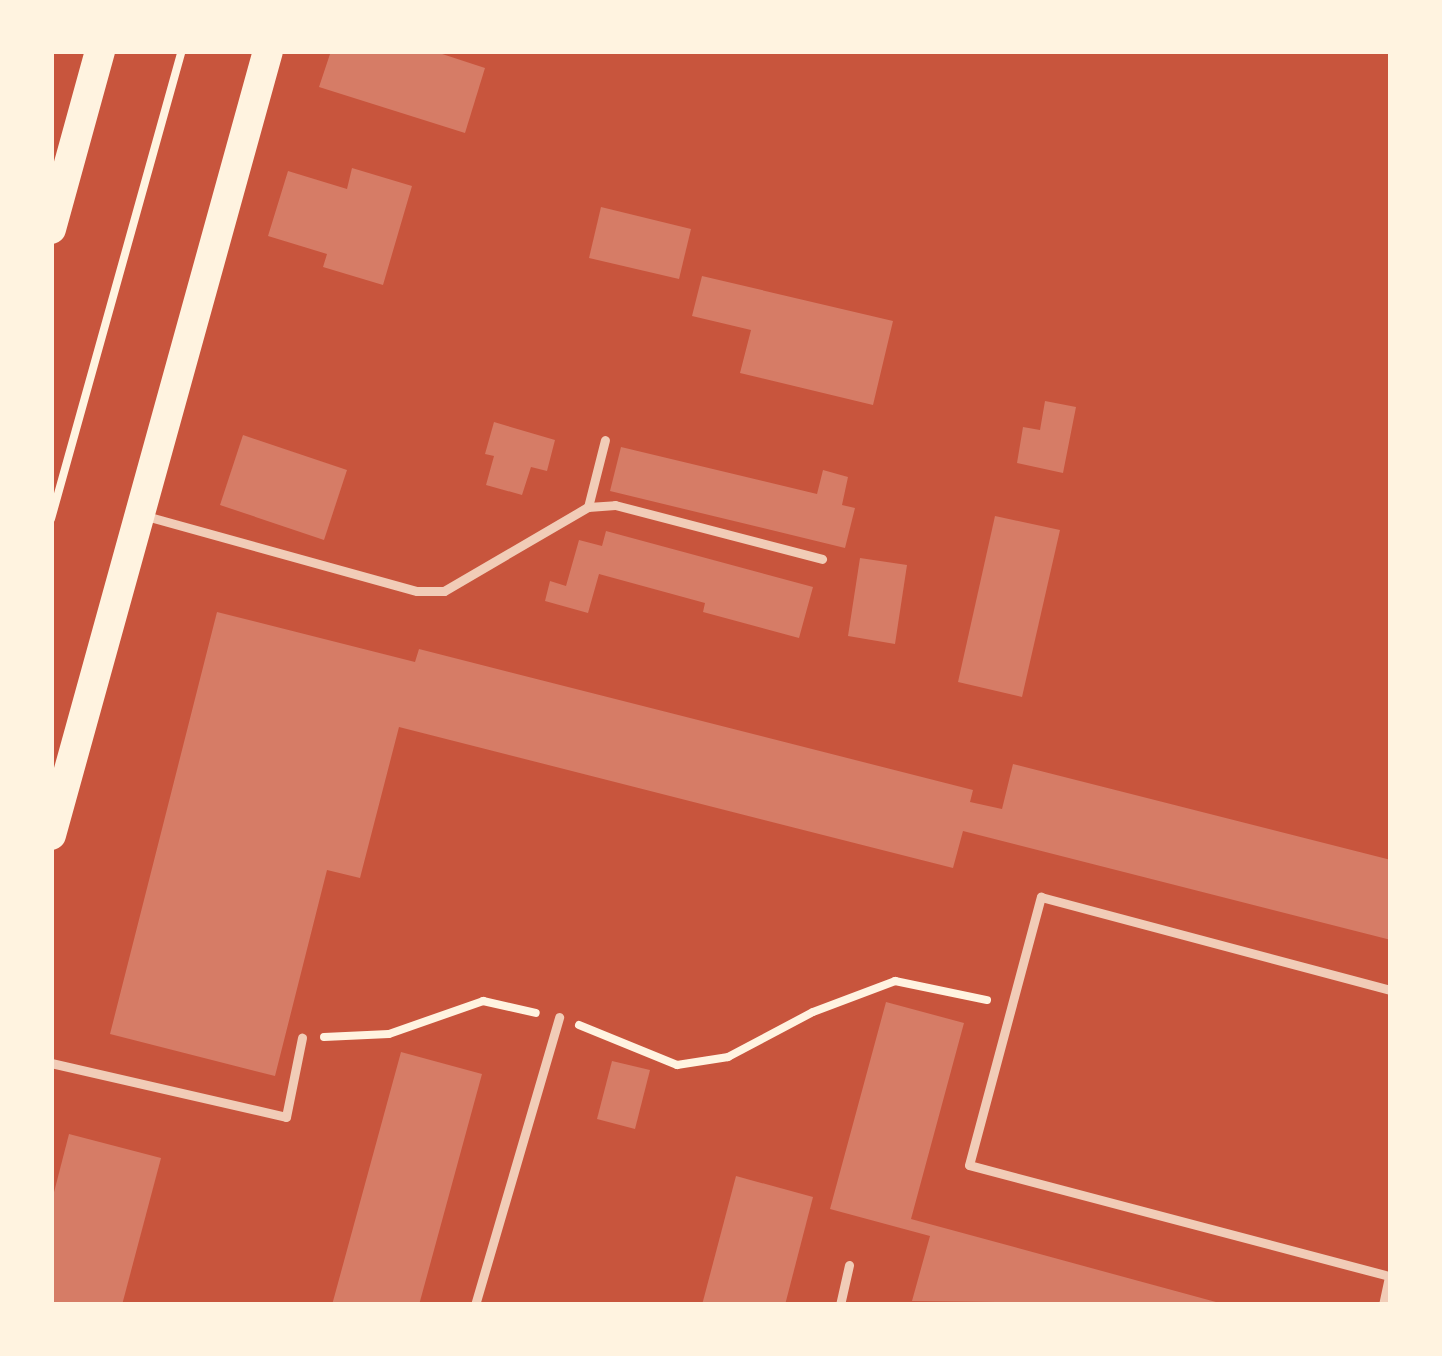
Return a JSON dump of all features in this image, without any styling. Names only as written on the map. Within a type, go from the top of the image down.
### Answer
[{"type":"main road","points":[[51,229],[100,51]]},
{"type":"main road","points":[[51,836],[268,51]]},
{"type":"lane","points":[[588,508],[605,440]]},
{"type":"lane","points":[[140,514],[417,591],[444,591],[588,508],[615,505],[822,559]]},
{"type":"lane","points":[[1383,1305],[1389,1276],[969,1165],[1041,897],[1391,990]]},
{"type":"lane","points":[[475,1305],[559,1017]]},
{"type":"lane","points":[[51,1063],[286,1117],[302,1038]]},
{"type":"lane","points":[[840,1305],[849,1265]]},
{"type":"path","points":[[51,519],[182,51]]},
{"type":"path","points":[[302,1038],[389,1034],[483,1001],[559,1017],[677,1065],[728,1058],[813,1012],[895,981],[1012,1005]]},
{"type":"building","points":[[331,51],[433,51],[485,68],[465,133],[319,87]]},
{"type":"building","points":[[352,168],[412,186],[383,285],[323,267],[327,254],[268,236],[288,171],[347,189]]},
{"type":"building","points":[[601,207],[691,229],[679,279],[589,258]]},
{"type":"building","points":[[702,276],[893,321],[873,405],[740,373],[751,330],[692,316]]},
{"type":"building","points":[[1045,401],[1076,407],[1063,473],[1017,463],[1023,427],[1040,430]]},
{"type":"building","points":[[494,422],[555,440],[547,471],[531,467],[522,495],[486,485],[494,456],[485,454]]},
{"type":"building","points":[[243,435],[347,470],[324,540],[220,505]]},
{"type":"building","points":[[621,447],[817,494],[823,470],[848,477],[842,505],[855,508],[845,548],[610,491]]},
{"type":"building","points":[[995,516],[1060,530],[1022,697],[958,682]]},
{"type":"building","points":[[606,531],[813,587],[799,638],[703,612],[705,603],[599,574],[588,613],[545,601],[550,581],[566,586],[579,540],[602,546]]},
{"type":"building","points":[[860,558],[907,565],[895,644],[848,636]]},
{"type":"building","points":[[217,612],[415,662],[419,649],[973,790],[970,802],[1002,809],[1013,764],[1391,860],[1391,940],[963,831],[953,868],[399,727],[360,878],[327,870],[275,1076],[110,1034]]},
{"type":"building","points":[[886,1002],[964,1023],[911,1219],[1227,1305],[912,1301],[930,1236],[830,1209]]},
{"type":"building","points":[[401,1052],[482,1074],[419,1305],[332,1305]]},
{"type":"building","points":[[612,1061],[650,1070],[635,1129],[597,1119]]},
{"type":"building","points":[[69,1134],[161,1158],[122,1305],[51,1305],[51,1204]]},
{"type":"building","points":[[736,1176],[813,1197],[785,1305],[702,1305]]}]
